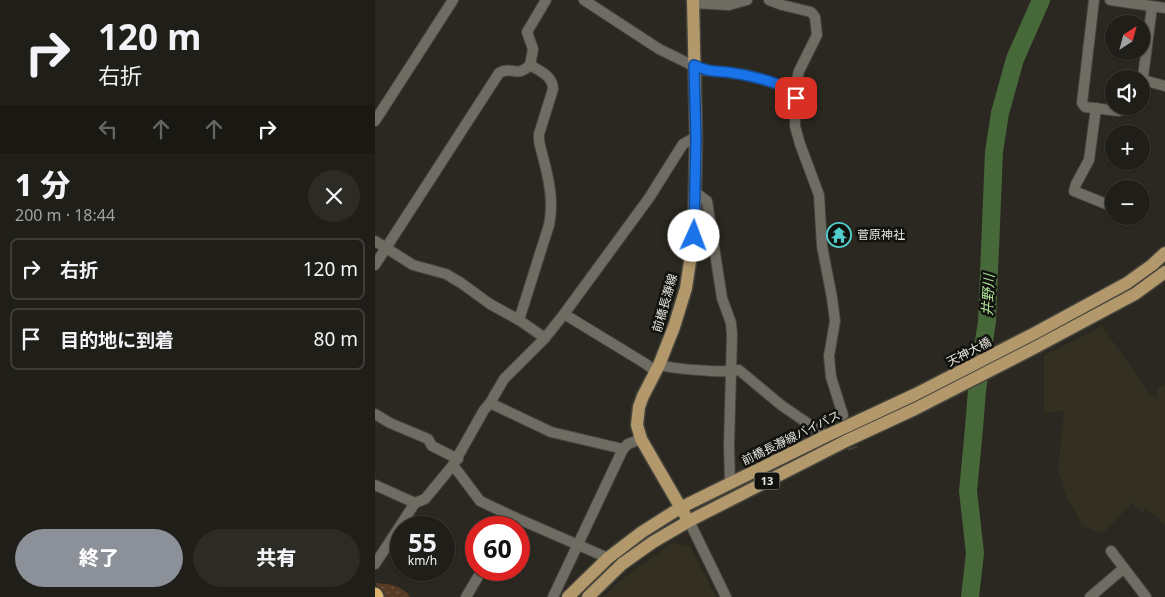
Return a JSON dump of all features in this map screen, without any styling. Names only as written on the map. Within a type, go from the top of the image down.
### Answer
[{"type":"main road","name":"前橋長瀞線","points":[[689,522],[641,439],[637,425],[639,407],[643,396],[674,327],[685,288],[694,236],[696,137],[693,2]]},
{"type":"main road","name":"天神大橋","points":[[916,394],[1035,333],[1127,282],[1152,265],[1165,253]]},
{"type":"main road","name":"天神大橋","points":[[689,522],[1034,348],[1135,294],[1165,272]]},
{"type":"main road","name":"前橋長瀞線バイパス","points":[[680,508],[916,394]]},
{"type":"main road","name":"13","points":[[568,597],[608,558],[642,532],[680,508]]},
{"type":"main road","name":"13","points":[[588,597],[622,564],[653,542],[689,522]]},
{"type":"street","points":[[375,120],[453,0]]},
{"type":"street","points":[[375,265],[499,73],[507,70],[518,73],[522,72],[530,65],[533,48],[527,32],[546,0]]},
{"type":"street","points":[[584,0],[659,48],[702,70],[747,75],[787,87],[794,92]]},
{"type":"street","points":[[693,2],[729,5],[747,0]]},
{"type":"street","points":[[769,0],[811,12],[815,17],[817,35],[799,72],[794,92],[796,98],[795,126],[819,195],[822,246],[835,321],[829,356],[831,377],[843,415]]},
{"type":"street","points":[[1094,0],[1082,104],[1085,107],[1105,109]]},
{"type":"street","points":[[1110,0],[1165,8]]},
{"type":"street","points":[[1144,70],[1152,7]]},
{"type":"street","points":[[519,320],[551,215],[551,196],[538,140],[553,89],[553,83],[547,75],[530,65]]},
{"type":"street","points":[[1150,82],[1165,86]]},
{"type":"street","points":[[1096,108],[1089,160],[1074,191],[1105,204]]},
{"type":"street","points":[[375,564],[415,503],[425,499],[456,462],[503,379],[545,338],[565,314],[649,198],[683,144],[696,137]]},
{"type":"street","points":[[695,192],[707,201],[721,298],[731,322],[730,483]]},
{"type":"street","points":[[375,241],[413,265],[446,274],[461,282],[490,304],[519,320],[545,338]]},
{"type":"street","points":[[565,314],[647,364],[657,368],[731,372],[739,370],[781,404],[826,436]]},
{"type":"street","points":[[489,403],[551,432],[623,449]]},
{"type":"street","points":[[375,414],[389,423],[428,439],[432,446],[456,462],[480,501],[510,516]]},
{"type":"street","points":[[553,597],[623,449],[628,444],[641,439]]},
{"type":"street","points":[[375,486],[415,503]]},
{"type":"street","points":[[689,522],[726,597]]},
{"type":"street","points":[[530,525],[608,558]]},
{"type":"street","points":[[1111,551],[1146,597]]},
{"type":"street","points":[[1090,597],[1124,568]]},
{"type":"street","points":[[466,597],[475,581]]},
{"type":"shaded area","points":[[1102,326],[1149,393],[1158,399],[1157,388],[1165,384],[1165,525],[1146,508],[1143,512],[1132,503],[1102,534],[1083,526],[1067,498],[1058,471],[1064,411],[1044,413],[1044,356]]},
{"type":"shaded area","points":[[672,543],[687,545],[691,548],[716,597],[603,597],[619,582]]},
{"type":"shaded area","points":[[375,583],[399,588],[410,597],[385,597]]},
{"type":"waterway","name":"井野川","points":[[970,597],[975,553],[968,491],[977,390],[987,321],[994,152],[1000,113],[1015,59],[1041,0]]},
{"type":"tunnel","points":[[848,433],[853,449]]},
{"type":"place","name":"菅原神社","points":[[839,235]]},
{"type":"route","points":[[694,236],[696,137],[694,65],[702,70],[747,75],[787,87],[794,92],[796,98]]}]
